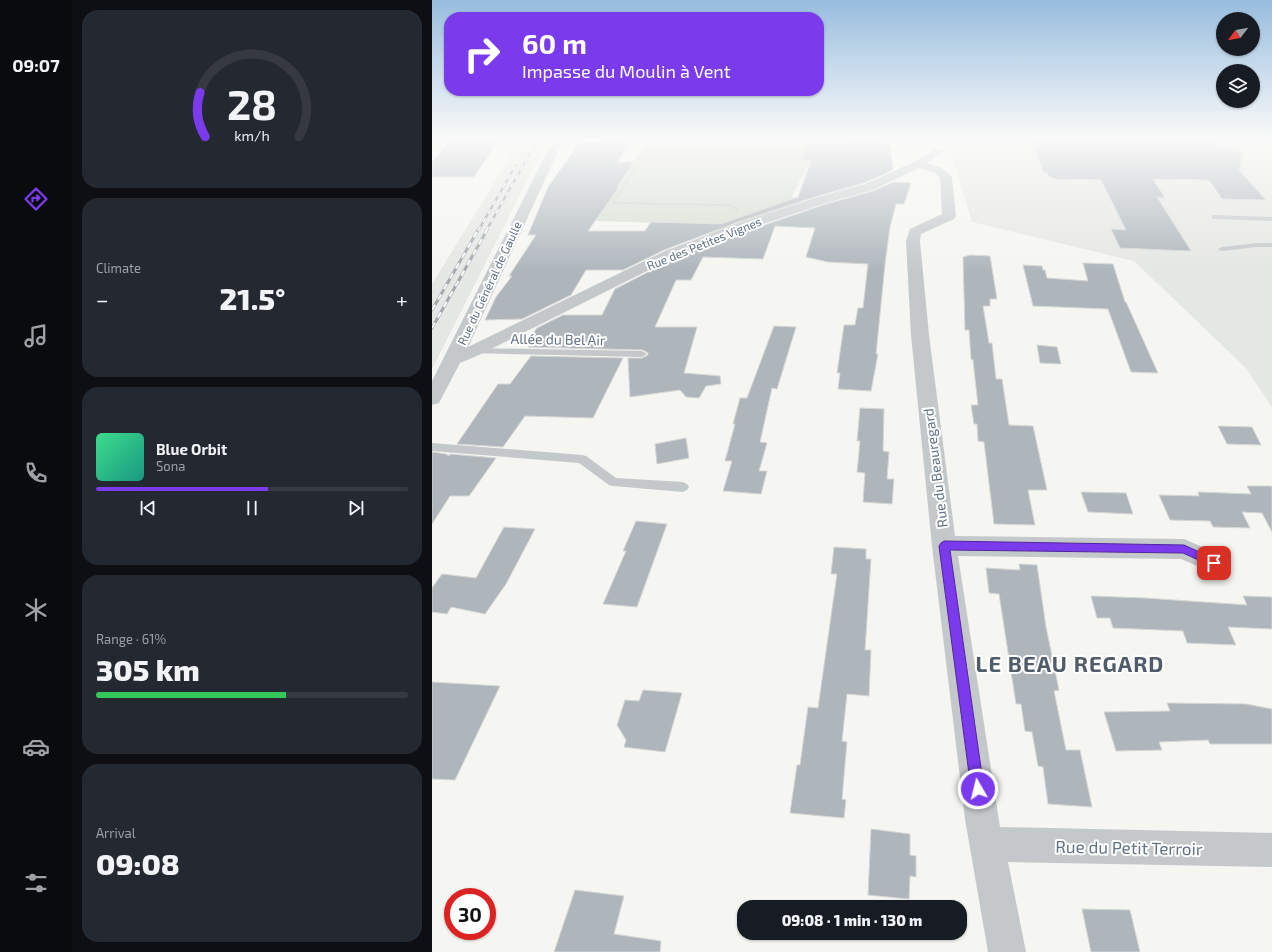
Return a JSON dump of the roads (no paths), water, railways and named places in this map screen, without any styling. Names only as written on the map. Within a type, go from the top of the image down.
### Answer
[{"type":"street","name":"Rue du Général de Gaulle","points":[[432,399],[454,359],[515,226],[537,183]]},
{"type":"street","name":"Rue des Petites Vignes","points":[[454,359],[670,254],[751,224],[876,183]]},
{"type":"street","name":"Rue du Beauregard","points":[[946,183],[949,216],[915,232],[913,241],[926,390],[944,546],[986,844],[1007,952]]},
{"type":"street","points":[[944,546],[1184,549],[1214,563]]},
{"type":"street","name":"Rue du Petit Terroir","points":[[986,844],[1272,850]]},
{"type":"lane","points":[[1215,216],[1272,219]]},
{"type":"lane","points":[[1222,249],[1257,244],[1272,245]]},
{"type":"lane","name":"Allée du Bel Air","points":[[473,351],[642,354]]},
{"type":"lane","points":[[432,447],[582,459],[613,482],[683,487]]},
{"type":"railway","points":[[478,231],[505,183]]},
{"type":"railway","points":[[486,231],[513,183]]},
{"type":"railway","points":[[432,310],[478,230]]},
{"type":"railway","points":[[432,328],[487,230]]},
{"type":"district","name":"LE BEAU REGARD","points":[[1070,663]]}]
